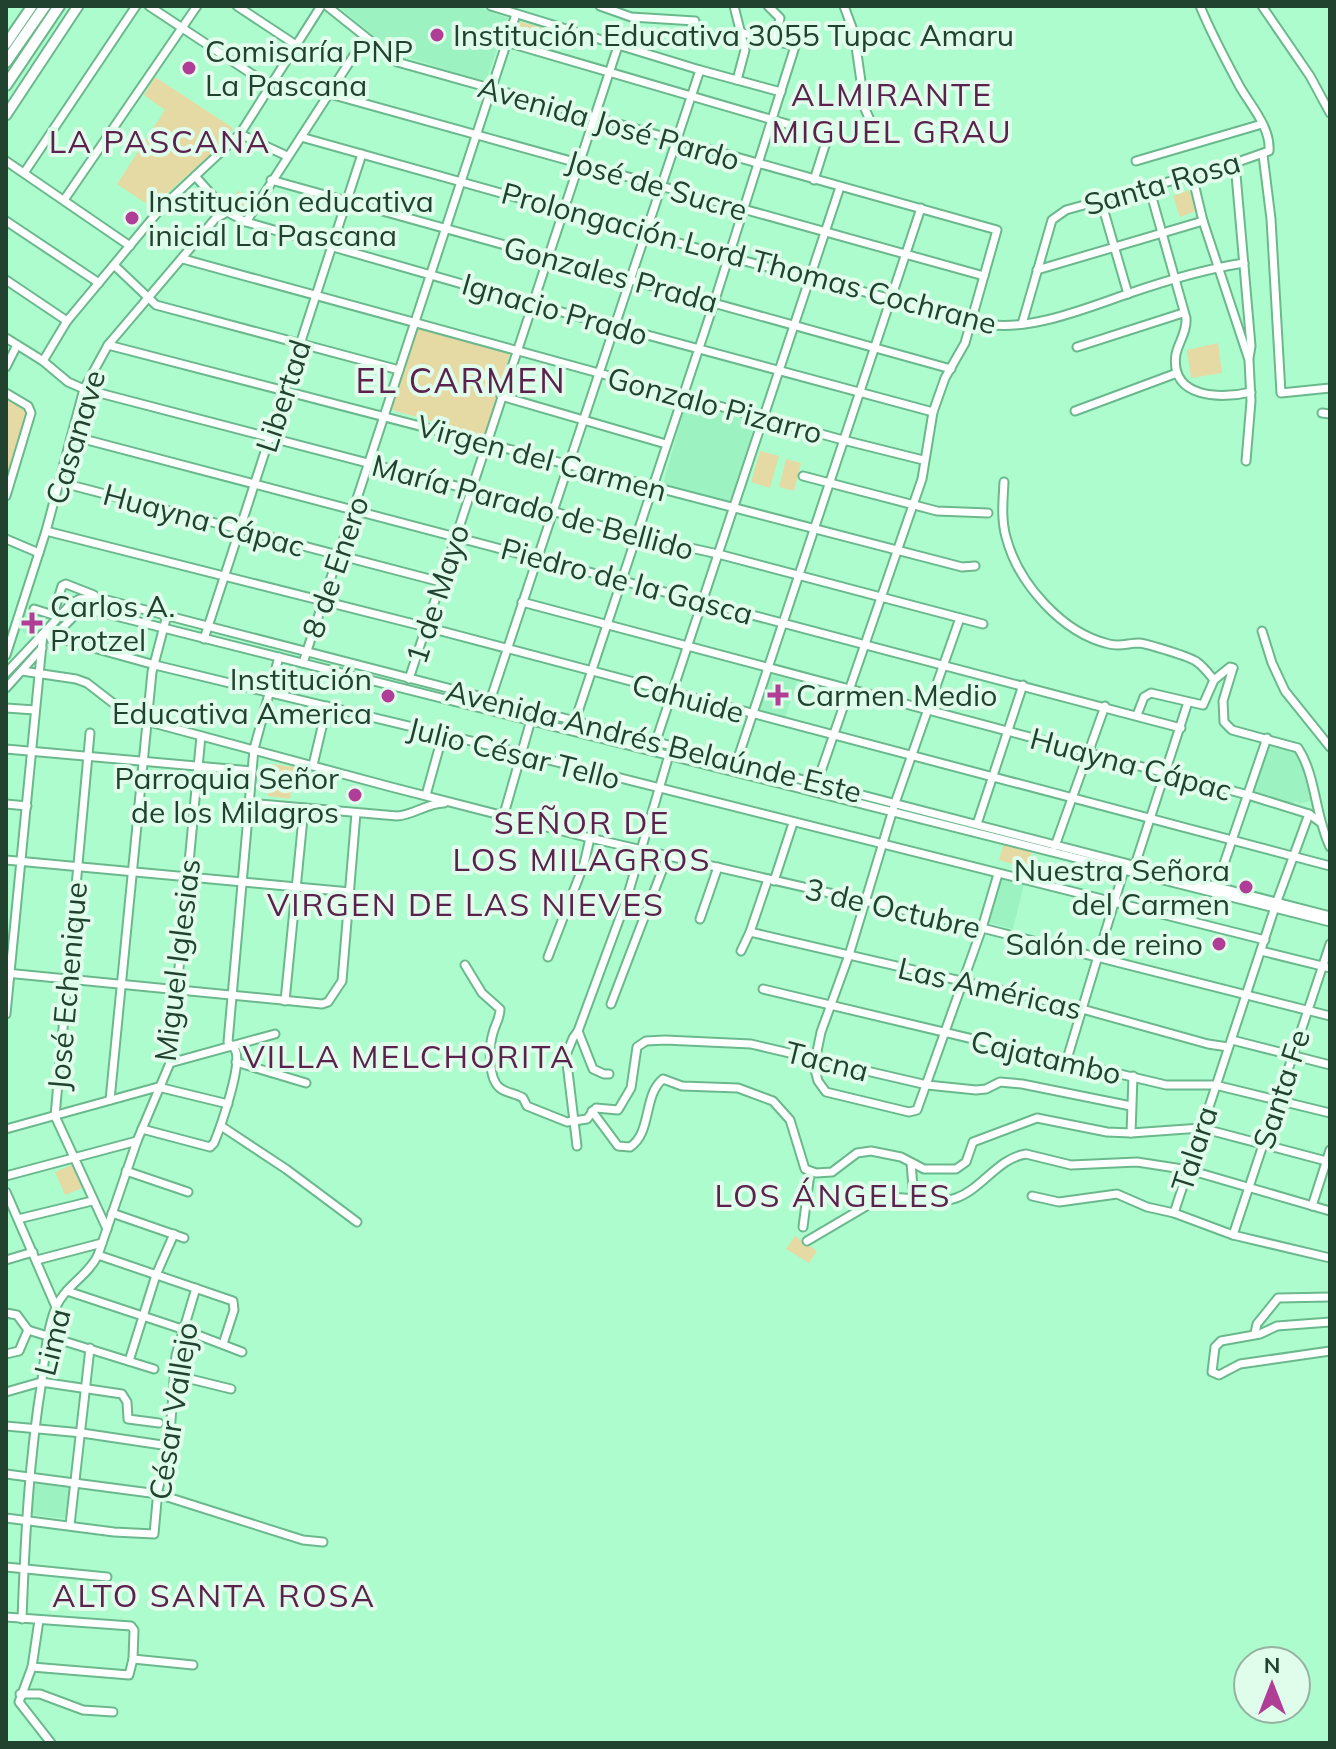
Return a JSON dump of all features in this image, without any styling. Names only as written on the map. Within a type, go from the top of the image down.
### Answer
[{"type":"highway","points":[[6,62],[45,6]]},
{"type":"highway","points":[[6,85],[59,6]]},
{"type":"main road","points":[[6,44],[32,6]]},
{"type":"main road","points":[[6,115],[78,6]]},
{"type":"street","points":[[24,173],[136,6]]},
{"type":"street","points":[[149,6],[270,86]]},
{"type":"street","points":[[64,200],[197,6]]},
{"type":"street","points":[[237,6],[296,45]]},
{"type":"street","points":[[491,6],[781,92]]},
{"type":"street","points":[[600,6],[631,17],[695,21]]},
{"type":"street","points":[[734,6],[745,50],[737,80]]},
{"type":"street","points":[[844,6],[854,33],[865,109],[870,120]]},
{"type":"street","name":"Santa Rosa","points":[[1022,324],[1052,220],[1056,216],[1066,210],[1269,151],[1270,144],[1262,124],[1200,6]]},
{"type":"street","points":[[1262,6],[1310,76],[1330,113]]},
{"type":"street","points":[[43,361],[67,321],[162,207],[240,134],[296,45],[327,7]]},
{"type":"street","name":"Avenida José Pardo","points":[[327,7],[397,62],[997,230],[984,276]]},
{"type":"street","points":[[770,7],[780,18],[775,42]]},
{"type":"street","name":"8 de Enero","points":[[303,663],[516,14]]},
{"type":"street","points":[[572,731],[729,257],[796,43],[775,42],[739,32]]},
{"type":"street","points":[[246,222],[365,38]]},
{"type":"street","points":[[506,42],[828,136],[814,180]]},
{"type":"street","name":"1 de Mayo","points":[[405,689],[619,43]]},
{"type":"street","points":[[491,698],[700,70]]},
{"type":"street","name":"José de Sucre","points":[[330,94],[984,276]]},
{"type":"street","points":[[1136,161],[1262,124]]},
{"type":"street","points":[[240,134],[287,156]]},
{"type":"street","name":"Prolongación Lord Thomas Cochrane","points":[[301,137],[729,257],[993,325],[1022,324],[1069,315],[1175,278],[1244,263]]},
{"type":"street","name":"Libertad","points":[[204,639],[362,154]]},
{"type":"street","points":[[1263,155],[1271,219],[1281,393],[1330,388]]},
{"type":"street","points":[[6,161],[130,246]]},
{"type":"street","points":[[1235,163],[1251,346],[1246,461]]},
{"type":"street","points":[[1192,175],[1217,267],[1249,360]]},
{"type":"street","name":"Ignacio Prado","points":[[195,176],[227,212],[246,222],[532,304],[933,412]]},
{"type":"street","name":"Gonzales Prada","points":[[271,180],[951,369]]},
{"type":"street","points":[[656,741],[840,187]]},
{"type":"street","points":[[1149,187],[1186,324],[1176,355],[1177,373],[1189,388],[1205,395],[1251,392]]},
{"type":"street","points":[[1101,201],[1128,294]]},
{"type":"street","points":[[734,772],[921,208]]},
{"type":"street","name":"Casanave","points":[[6,655],[46,531],[84,389],[108,345],[215,219],[227,212]]},
{"type":"street","points":[[6,221],[99,283]]},
{"type":"street","points":[[1037,270],[1203,221]]},
{"type":"street","name":"Gonzalo Pizarro","points":[[183,259],[923,460]]},
{"type":"street","points":[[114,265],[156,305],[399,370]]},
{"type":"street","points":[[817,783],[847,688],[922,479],[933,412],[945,378],[965,343],[984,276]]},
{"type":"street","points":[[6,280],[67,321]]},
{"type":"street","points":[[1077,347],[1183,313]]},
{"type":"street","name":"María Parado de Bellido","points":[[6,338],[43,361],[68,382],[84,389],[552,511],[636,536],[718,554],[983,624]]},
{"type":"street","points":[[6,367],[17,345]]},
{"type":"street","name":"Virgen del Carmen","points":[[108,345],[486,441],[814,530],[962,567],[975,566]]},
{"type":"street","points":[[1075,411],[1177,373]]},
{"type":"street","points":[[6,393],[28,406],[31,413],[6,496]]},
{"type":"street","points":[[501,396],[666,444]]},
{"type":"street","name":"Piedro de la Gasca","points":[[72,436],[1181,728]]},
{"type":"street","points":[[803,476],[937,511],[988,513]]},
{"type":"street","name":"Huayna Cápac","points":[[59,482],[441,582]]},
{"type":"street","points":[[1004,482],[1003,521],[1012,554],[1021,572],[1060,616],[1077,630],[1101,642],[1119,646],[1142,644],[1189,657],[1214,680]]},
{"type":"street","name":"Cahuide","points":[[46,531],[507,648],[1330,866]]},
{"type":"street","points":[[6,539],[39,553]]},
{"type":"street","name":"Avenida Andrés Belaúnde Este","points":[[55,616],[62,586],[66,584],[99,598],[817,783],[893,807],[1135,865],[1215,889]]},
{"type":"street","points":[[6,673],[43,634],[55,616],[80,599],[99,598]]},
{"type":"street","name":"Huayna Cápac","points":[[522,602],[1248,795],[1309,814],[1320,822]]},
{"type":"street","points":[[34,609],[55,616]]},
{"type":"street","name":"Avenida Andrés Belaúnde Este","points":[[6,688],[73,616],[83,610],[734,772],[977,824],[1124,870],[1330,916]]},
{"type":"street","points":[[110,1100],[152,672],[167,615]]},
{"type":"street","points":[[960,618],[893,807],[815,1057],[818,1081],[826,1092],[909,1112],[917,1110],[998,874]]},
{"type":"street","points":[[1262,631],[1285,691],[1330,747]]},
{"type":"street","points":[[6,1014],[10,917],[22,861],[43,634]]},
{"type":"street","name":"Julio César Tello","points":[[43,634],[155,665],[521,753],[1265,940]]},
{"type":"street","points":[[142,1129],[207,1148],[214,1143],[228,1104],[236,1062],[236,1053],[228,1042],[254,749],[279,657]]},
{"type":"street","points":[[1137,715],[1147,694],[1203,705],[1214,680],[1230,667],[1233,668],[1223,701],[1222,713],[1228,728],[1294,745],[1301,751],[1330,847]]},
{"type":"street","name":"3 de Octubre","points":[[22,671],[76,679],[87,683],[120,710],[201,736],[590,838],[982,928],[1330,1016]]},
{"type":"street","points":[[977,824],[1023,685]]},
{"type":"street","points":[[1135,865],[1188,702]]},
{"type":"street","points":[[313,765],[327,706]]},
{"type":"street","points":[[1055,848],[1105,706]]},
{"type":"street","points":[[6,708],[35,710]]},
{"type":"street","points":[[504,814],[531,720]]},
{"type":"street","name":"José Echenique","points":[[90,733],[55,1116],[107,1229]]},
{"type":"street","points":[[426,795],[443,734]]},
{"type":"street","name":"Miguel Iglesias","points":[[158,1087],[170,1063],[201,736]]},
{"type":"street","points":[[1215,889],[1267,738]]},
{"type":"street","points":[[6,749],[252,771]]},
{"type":"street","points":[[577,1146],[566,1055],[611,943],[669,755]]},
{"type":"street","points":[[249,803],[403,816],[434,803],[456,803]]},
{"type":"street","points":[[6,804],[27,806]]},
{"type":"street","points":[[285,1001],[304,808]]},
{"type":"street","points":[[8,974],[322,1004],[333,997],[341,983],[356,813]]},
{"type":"street","name":"Talara","points":[[1174,1213],[1245,994],[1309,814]]},
{"type":"street","points":[[741,951],[793,823]]},
{"type":"street","points":[[548,957],[584,864],[590,838]]},
{"type":"street","points":[[611,1004],[668,855]]},
{"type":"street","points":[[6,860],[350,892]]},
{"type":"street","points":[[700,919],[718,867]]},
{"type":"street","points":[[1067,1059],[1124,870]]},
{"type":"street","name":"Avenida Andrés Belaúnde Este","points":[[1276,904],[1330,922]]},
{"type":"street","name":"Las Américas","points":[[750,932],[1082,1009],[1208,1044],[1230,1043],[1330,1065]]},
{"type":"street","name":"Santa Fe","points":[[1233,1235],[1306,1010],[1326,967],[1330,944]]},
{"type":"street","points":[[1261,951],[1326,967]]},
{"type":"street","points":[[465,965],[482,993],[500,1009],[491,1050],[495,1083],[505,1092],[523,1098],[527,1106],[567,1122],[575,1122]]},
{"type":"street","name":"Cajatambo","points":[[763,989],[1166,1085],[1215,1085],[1330,1113]]},
{"type":"street","points":[[578,1031],[593,1069],[609,1074]]},
{"type":"street","points":[[170,1063],[275,1034]]},
{"type":"street","name":"Tacna","points":[[575,1122],[587,1119],[592,1111],[600,1108],[615,1111],[621,1108],[631,1088],[636,1050],[646,1041],[739,1043],[815,1057],[927,1085],[976,1090],[1000,1082],[1022,1084],[1131,1106]]},
{"type":"street","points":[[236,1062],[306,1083]]},
{"type":"street","points":[[1131,1133],[1133,1076]]},
{"type":"street","points":[[592,1111],[618,1146],[630,1147],[637,1142],[654,1092],[663,1079],[682,1086],[747,1090],[773,1101],[793,1126],[804,1166],[810,1173],[803,1227]]},
{"type":"street","points":[[6,1129],[158,1087],[228,1104]]},
{"type":"street","name":"Lima","points":[[22,1619],[33,1428],[56,1307],[67,1291],[91,1269],[98,1255],[158,1087]]},
{"type":"street","points":[[810,1173],[832,1172],[857,1153],[871,1151],[901,1157],[924,1169],[956,1169],[966,1162],[973,1142],[1037,1118],[1107,1132],[1201,1128],[1328,1162]]},
{"type":"street","points":[[221,1126],[357,1222]]},
{"type":"street","points":[[6,1176],[137,1141]]},
{"type":"street","points":[[1312,1206],[1330,1150]]},
{"type":"street","points":[[807,1241],[880,1198],[889,1196],[933,1202],[955,1199],[974,1189],[991,1173],[1019,1155],[1033,1155],[1071,1165],[1137,1162],[1189,1170],[1330,1211]]},
{"type":"street","points":[[911,1163],[914,1199]]},
{"type":"street","points":[[126,1171],[188,1192]]},
{"type":"street","points":[[6,1192],[56,1307]]},
{"type":"street","points":[[1032,1196],[1059,1202],[1117,1194],[1233,1235],[1330,1258]]},
{"type":"street","points":[[18,1219],[92,1201]]},
{"type":"street","points":[[112,1213],[184,1238]]},
{"type":"street","points":[[129,1361],[156,1275],[174,1234]]},
{"type":"street","points":[[6,1260],[102,1243]]},
{"type":"street","points":[[98,1255],[235,1304],[223,1344]]},
{"type":"street","name":"César Vallejo","points":[[70,1525],[154,1534],[158,1494],[169,1446],[174,1375],[182,1329],[196,1288]]},
{"type":"street","points":[[67,1291],[242,1352]]},
{"type":"street","points":[[1255,1333],[1257,1324],[1278,1298],[1330,1297]]},
{"type":"street","points":[[6,1313],[17,1315],[28,1330],[154,1369]]},
{"type":"street","points":[[1330,1322],[1290,1323],[1260,1334],[1221,1341],[1215,1347],[1212,1372],[1219,1375],[1240,1364],[1330,1351]]},
{"type":"street","points":[[6,1354],[19,1351],[28,1330]]},
{"type":"street","points":[[6,1518],[70,1525],[90,1348]]},
{"type":"street","points":[[174,1375],[231,1389]]},
{"type":"street","points":[[6,1392],[41,1382],[122,1394],[127,1402],[128,1419],[159,1423]]},
{"type":"street","points":[[6,1426],[169,1446]]},
{"type":"street","points":[[6,1474],[158,1494],[303,1540],[323,1542]]},
{"type":"street","points":[[6,1567],[107,1577]]},
{"type":"street","points":[[6,1617],[133,1628],[133,1659],[129,1675],[32,1667]]},
{"type":"street","points":[[39,1620],[32,1667],[19,1702],[51,1743]]},
{"type":"street","points":[[133,1659],[193,1665]]},
{"type":"street","points":[[20,1694],[40,1694],[83,1710],[113,1712]]},
{"type":"shaded area","name":"Institución Educativa 3055 Tupac Amaru","points":[[344,6],[476,6],[508,18],[485,83],[395,53],[341,9]]},
{"type":"shaded area","points":[[518,21],[546,29],[541,47],[513,38]]},
{"type":"shaded area","name":"LA PASCANA","points":[[155,77],[233,128],[215,150],[153,208],[117,184],[165,110],[144,95]]},
{"type":"shaded area","points":[[1189,190],[1196,211],[1180,217],[1173,196]]},
{"type":"shaded area","points":[[238,191],[254,198],[245,213],[239,214],[228,205]]},
{"type":"shaded area","points":[[418,327],[510,353],[484,436],[392,410]]},
{"type":"shaded area","points":[[1218,343],[1222,373],[1191,378],[1187,350]]},
{"type":"shaded area","points":[[6,397],[25,409],[27,414],[6,485]]},
{"type":"shaded area","points":[[687,399],[756,419],[732,504],[663,484]]},
{"type":"shaded area","points":[[760,451],[779,456],[770,488],[751,482]]},
{"type":"shaded area","points":[[786,459],[801,463],[794,491],[779,487]]},
{"type":"shaded area","name":"Carlos A. Protzel","points":[[26,608],[48,616],[30,636],[20,630]]},
{"type":"shaded area","name":"Carmen Medio","points":[[770,676],[797,681],[785,718],[760,712]]},
{"type":"shaded area","points":[[1269,742],[1299,752],[1311,801],[1299,804],[1295,801],[1292,804],[1254,793]]},
{"type":"shaded area","points":[[272,764],[295,767],[290,799],[268,796]]},
{"type":"shaded area","points":[[1004,843],[1032,851],[1027,868],[999,860]]},
{"type":"shaded area","points":[[1000,875],[1025,881],[1013,929],[986,922]]},
{"type":"shaded area","points":[[72,1165],[82,1188],[65,1195],[55,1172]]},
{"type":"shaded area","points":[[795,1236],[817,1251],[809,1263],[786,1249]]},
{"type":"shaded area","points":[[37,1483],[71,1485],[69,1519],[32,1515],[33,1486]]},
{"type":"place","name":"Institución Educativa 3055 Tupac Amaru","points":[[437,35]]},
{"type":"place","name":"Comisaría PNP La Pascana","points":[[189,68]]},
{"type":"place","name":"Institución educativa inicial La Pascana","points":[[132,218]]},
{"type":"place","name":"Carlos A. Protzel","points":[[32,623]]},
{"type":"place","name":"Carmen Medio","points":[[778,695]]},
{"type":"place","name":"Institución Educativa America","points":[[388,696]]},
{"type":"place","name":"Parroquia Señor de los Milagros","points":[[355,795]]},
{"type":"place","name":"Nuestra Señora del Carmen","points":[[1246,887]]},
{"type":"place","name":"Salón de reino","points":[[1219,944]]},
{"type":"district","name":"ALMIRANTE MIGUEL GRAU","points":[[892,112]]},
{"type":"district","name":"LA PASCANA","points":[[160,141]]},
{"type":"district","name":"EL CARMEN","points":[[461,380]]},
{"type":"district","name":"SEÑOR DE LOS MILAGROS","points":[[582,840]]},
{"type":"district","name":"VIRGEN DE LAS NIEVES","points":[[466,904]]},
{"type":"district","name":"VILLA MELCHORITA","points":[[409,1056]]},
{"type":"district","name":"LOS ÁNGELES","points":[[833,1195]]},
{"type":"district","name":"ALTO SANTA ROSA","points":[[214,1595]]}]
